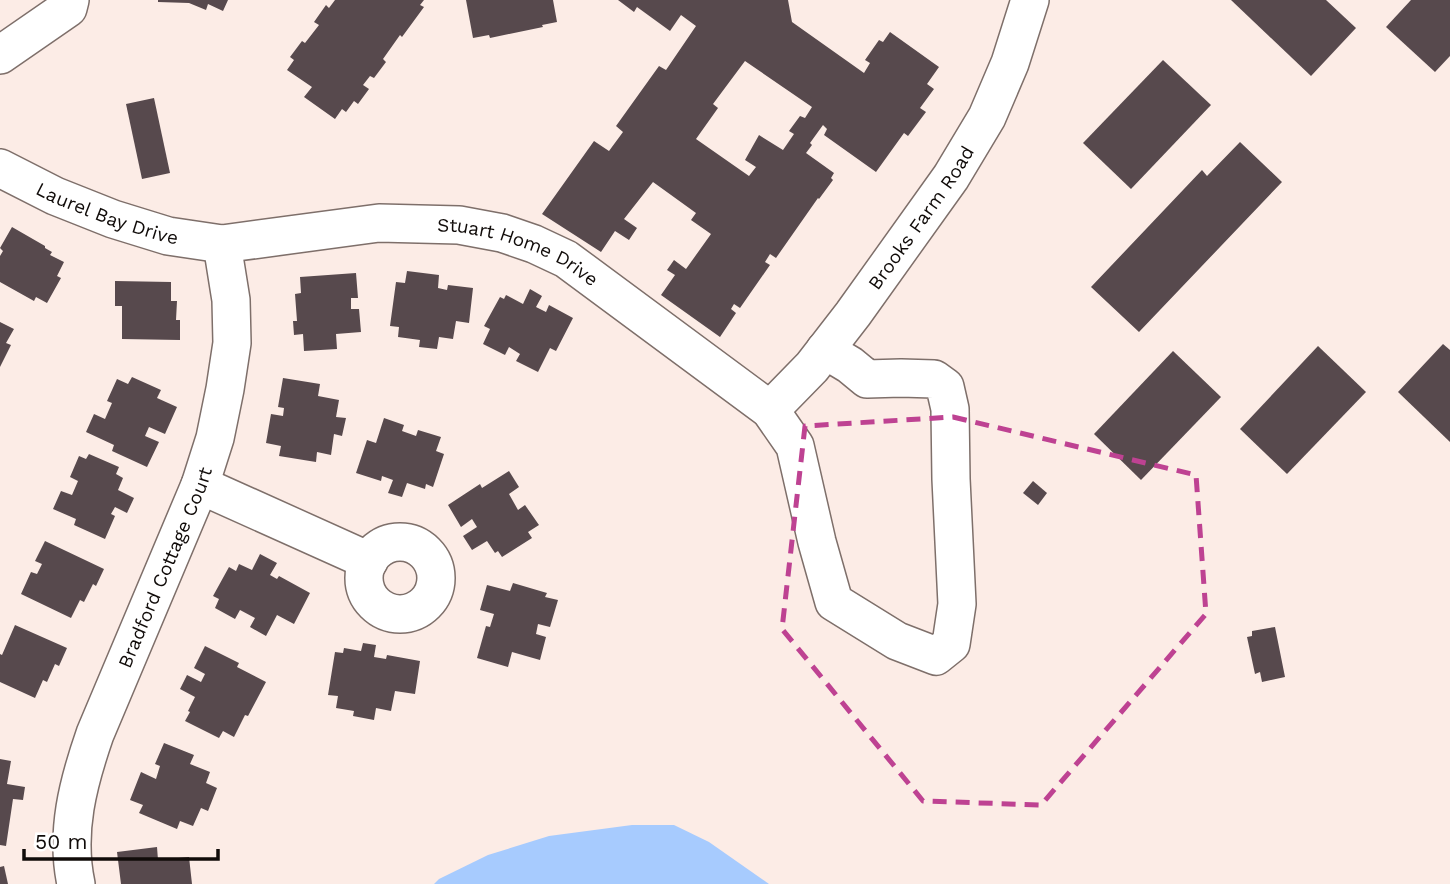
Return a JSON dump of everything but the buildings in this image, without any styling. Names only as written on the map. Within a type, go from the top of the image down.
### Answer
[{"type":"street","points":[[0,55],[68,8],[70,0]]},
{"type":"street","name":"Brooks Farm Road","points":[[770,410],[812,367],[951,177],[987,117],[1010,63],[1030,0]]},
{"type":"street","name":"Laurel Bay Drive","points":[[0,168],[55,196],[113,219],[168,236],[222,244]]},
{"type":"street","name":"Stuart Home Drive","points":[[222,244],[379,223],[459,225],[502,233],[566,258],[770,410],[795,446],[834,602],[897,640],[936,656],[951,644],[957,604],[950,409],[945,387],[934,379],[867,379],[825,350]]},
{"type":"street","name":"Bradford Cottage Court","points":[[76,884],[72,834],[82,771],[200,485],[217,426],[232,343],[231,300],[222,244]]},
{"type":"street","points":[[200,485],[369,561]]},
{"type":"highlighted area","points":[[953,417],[1196,475],[1206,614],[1041,805],[923,801],[782,629],[805,426]]},
{"type":"water","points":[[632,825],[674,825],[709,842],[769,884],[434,884],[488,855],[549,836]]}]
